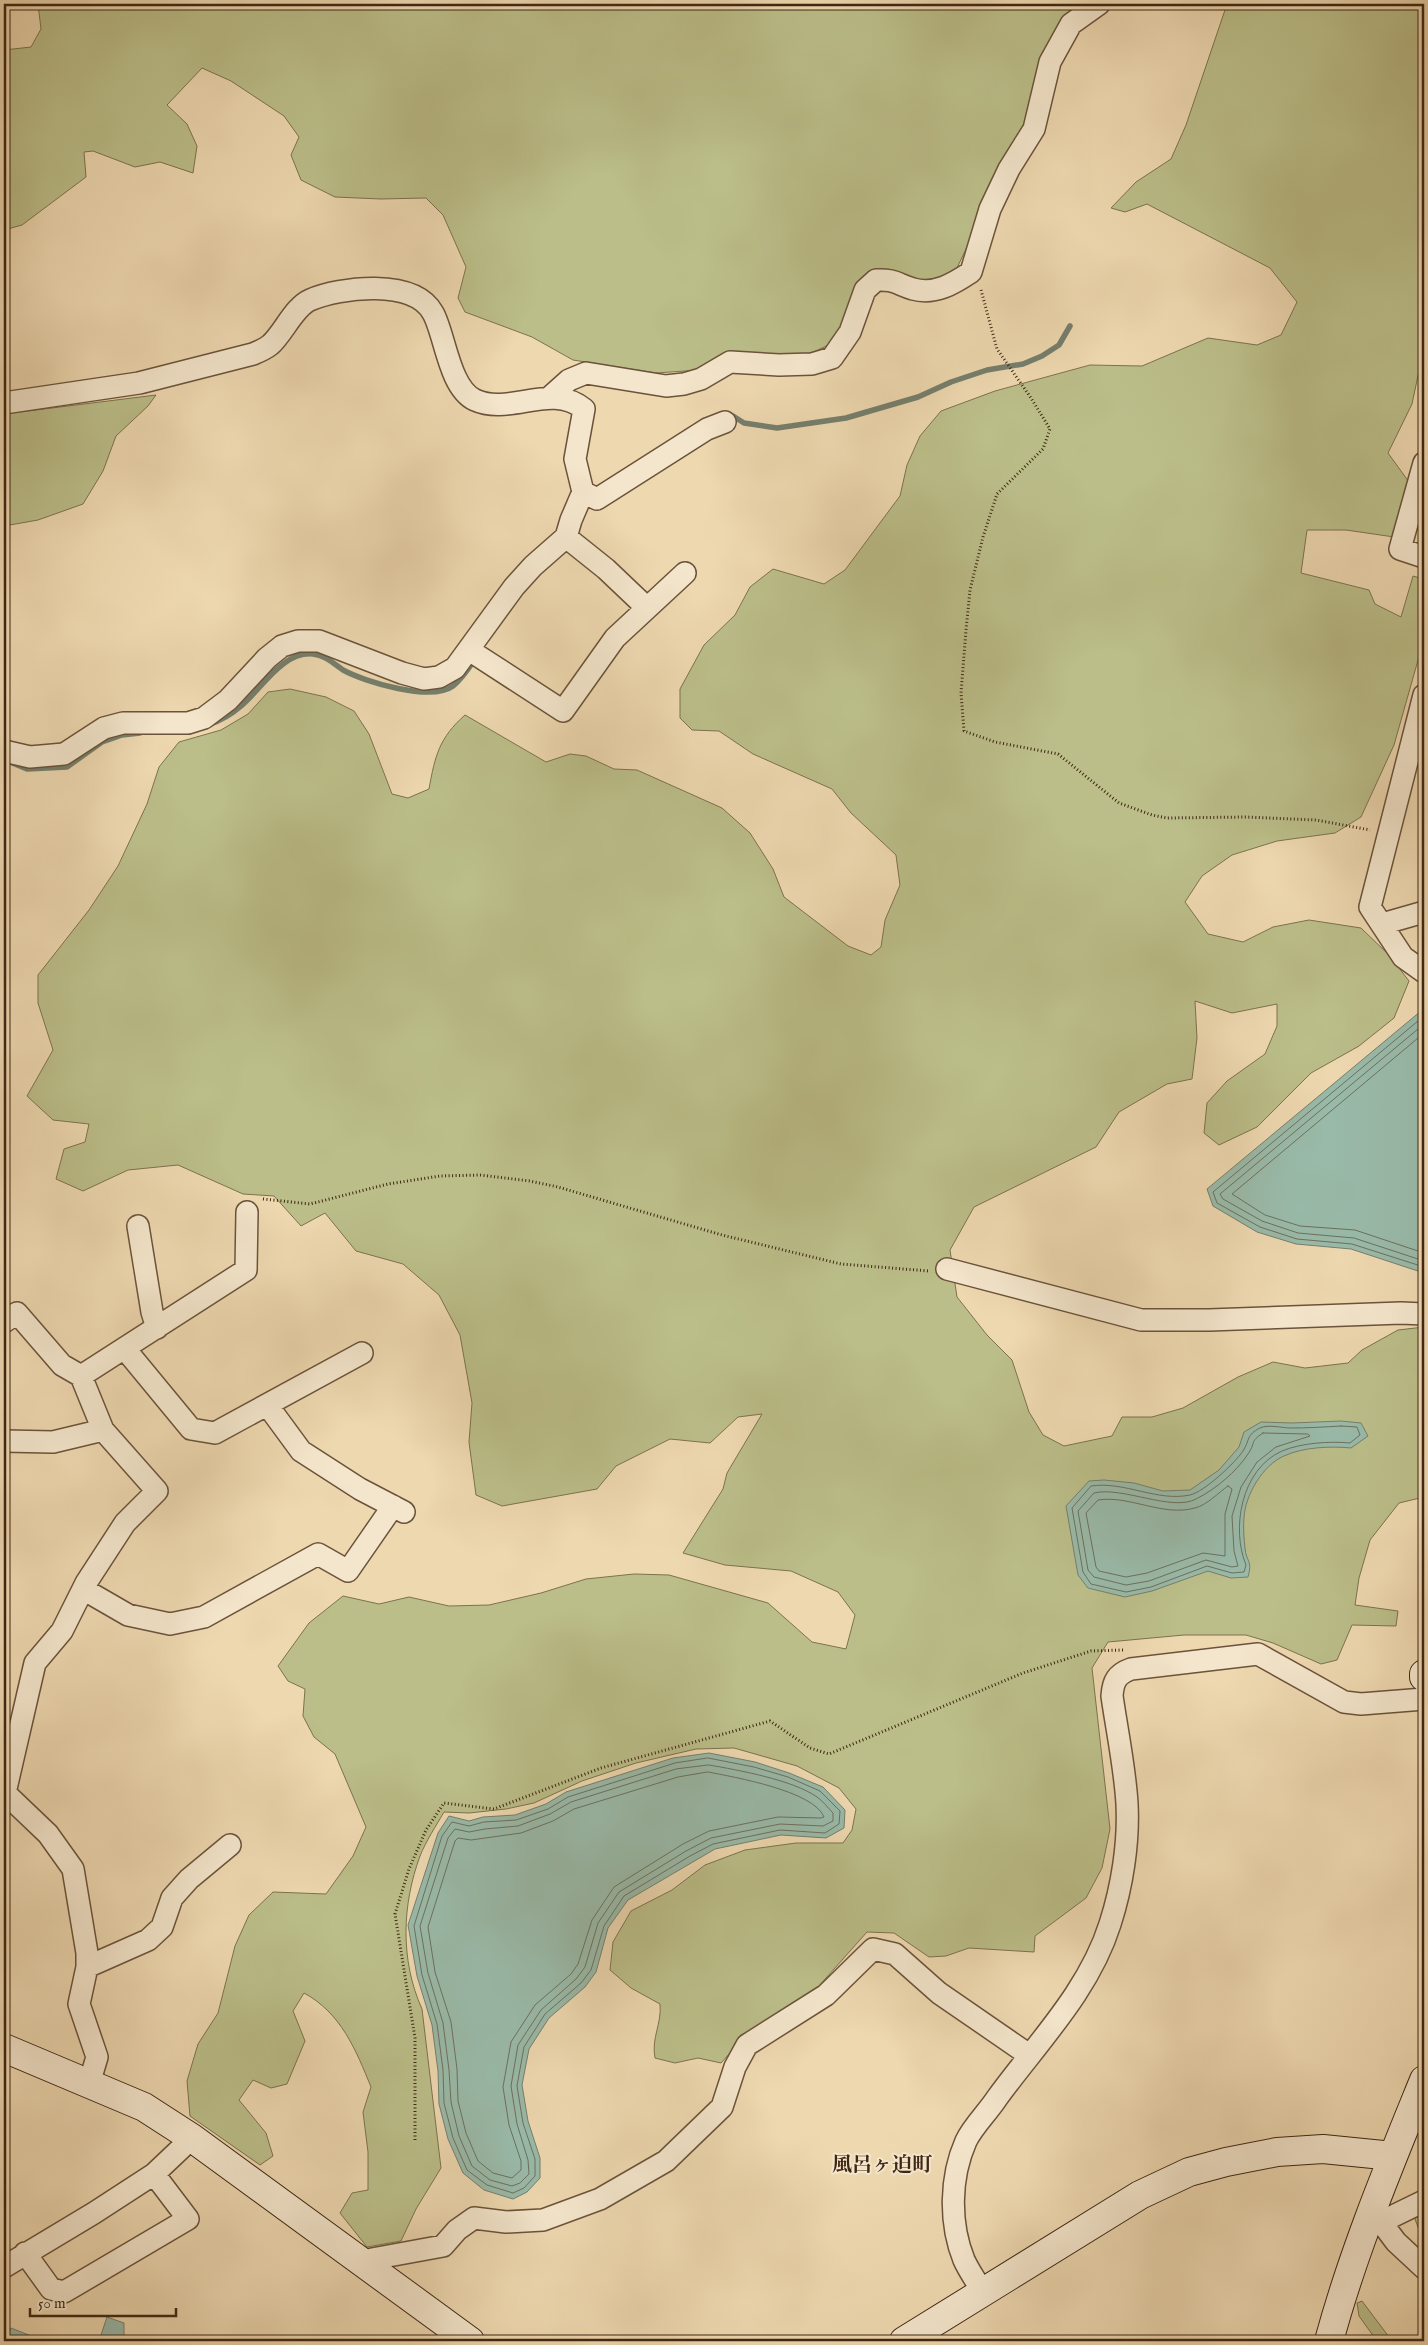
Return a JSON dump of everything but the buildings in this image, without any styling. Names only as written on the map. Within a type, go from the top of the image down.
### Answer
[{"type":"street","points":[[550,397],[569,380],[586,373],[666,386],[684,384],[701,379],[730,362],[779,365],[812,364],[832,358],[850,332],[866,290],[876,280],[891,279],[914,289],[940,290],[971,272],[990,209],[1009,169],[1034,129],[1050,62],[1071,24],[1099,4]]},
{"type":"street","points":[[4,403],[139,383],[253,354],[270,345],[308,301],[333,293],[382,287],[416,296],[433,312],[446,354],[464,392],[473,399],[485,403],[502,404],[550,397],[575,402],[584,409],[575,459],[584,492],[571,520],[566,537],[514,587],[455,668],[439,677],[424,679],[402,673],[319,641],[298,641],[282,646],[267,658],[228,700],[204,718],[188,723],[123,723],[104,728],[64,754],[30,757],[4,751]]},
{"type":"street","points":[[584,492],[597,498],[707,429],[725,422]]},
{"type":"street","points":[[1424,464],[1400,549],[1424,557]]},
{"type":"street","points":[[566,537],[606,569],[647,608]]},
{"type":"street","points":[[469,650],[563,711],[614,638],[685,572]]},
{"type":"street","points":[[1424,695],[1387,834],[1370,907],[1403,957],[1424,972]]},
{"type":"street","points":[[1382,924],[1424,912]]},
{"type":"street","points":[[81,1376],[246,1270],[247,1212]]},
{"type":"street","points":[[138,1226],[152,1312],[157,1328]]},
{"type":"street","points":[[947,1268],[1141,1320],[1424,1314]]},
{"type":"street","points":[[4,1322],[17,1313],[62,1365],[81,1376],[102,1430],[157,1491],[125,1523],[83,1589],[62,1631],[35,1663],[4,1793],[48,1834],[73,1869],[86,1945],[87,1967],[79,2004],[97,2058],[89,2084]]},
{"type":"street","points":[[125,1349],[191,1429],[215,1433],[268,1406],[362,1353]]},
{"type":"street","points":[[83,1589],[128,1615],[170,1624],[204,1616],[318,1554],[348,1571],[398,1509],[360,1489],[301,1451],[268,1406]]},
{"type":"street","points":[[4,1441],[53,1442],[102,1430]]},
{"type":"street","points":[[983,2292],[964,2260],[958,2239],[954,2218],[954,2191],[958,2167],[967,2140],[1029,2055],[1074,1998],[1110,1926],[1118,1894],[1125,1849],[1127,1805],[1112,1696],[1113,1683],[1120,1673],[1130,1669],[1258,1654],[1344,1702],[1361,1704],[1424,1699]]},
{"type":"street","points":[[87,1967],[148,1940],[162,1927],[172,1898],[189,1879],[230,1844]]},
{"type":"street","points":[[364,2264],[372,2258],[443,2246],[457,2230],[474,2218],[506,2222],[543,2220],[600,2199],[666,2161],[722,2107],[735,2067],[747,2045],[826,1995],[873,1950],[895,1954],[939,1993],[1029,2055]]},
{"type":"street","points":[[4,2048],[144,2107],[192,2138],[470,2341]]},
{"type":"street","points":[[1328,2341],[1342,2293],[1375,2220],[1393,2156],[1424,2080]]},
{"type":"street","points":[[4,2266],[94,2213],[154,2174],[192,2138]]},
{"type":"street","points":[[904,2341],[1140,2195],[1189,2172],[1226,2162],[1286,2151],[1323,2149],[1393,2156]]},
{"type":"street","points":[[26,2253],[51,2289],[64,2292],[188,2219],[154,2174]]},
{"type":"street","points":[[1375,2220],[1424,2201]]},
{"type":"street","points":[[1375,2220],[1424,2268]]},
{"type":"path","points":[[971,272],[979,284],[998,349],[1050,430],[1043,449],[997,494],[983,537],[970,590],[966,622],[961,693],[964,731],[994,742],[1058,754],[1119,803],[1152,815],[1168,818],[1246,817],[1316,820],[1387,834]]},
{"type":"path","points":[[247,1212],[264,1199],[310,1204],[388,1184],[440,1176],[480,1175],[530,1181],[558,1187],[722,1235],[841,1264],[928,1271],[947,1268]]},
{"type":"path","points":[[414,2140],[414,2038],[395,1914],[409,1869],[426,1830],[444,1803],[494,1809],[601,1768],[770,1721],[810,1748],[830,1754],[1023,1673],[1091,1651],[1130,1650]]},
{"type":"green space","points":[[38,4],[1084,4],[954,274],[930,283],[899,273],[872,273],[835,342],[807,355],[755,353],[724,356],[700,370],[656,373],[573,360],[532,337],[465,312],[458,298],[466,267],[443,215],[426,198],[335,197],[301,180],[291,155],[299,137],[284,116],[231,81],[202,68],[167,105],[187,124],[197,146],[193,173],[160,162],[135,167],[93,151],[84,152],[86,177],[22,225],[4,230],[4,111],[7,82],[4,50],[31,47],[41,29]]},
{"type":"green space","points":[[1227,4],[1424,4],[1424,347],[1412,404],[1388,453],[1414,489],[1394,537],[1346,530],[1307,530],[1301,573],[1369,590],[1375,604],[1401,617],[1413,576],[1424,579],[1424,639],[1394,745],[1361,817],[1335,833],[1277,841],[1232,855],[1202,876],[1185,902],[1208,934],[1243,942],[1273,927],[1309,920],[1361,928],[1389,955],[1409,981],[1394,1018],[1359,1046],[1311,1073],[1257,1127],[1219,1145],[1204,1133],[1207,1103],[1227,1081],[1265,1054],[1277,1026],[1277,1004],[1232,1013],[1195,1001],[1197,1038],[1192,1079],[1167,1084],[1119,1112],[1096,1147],[974,1207],[950,1250],[957,1297],[987,1335],[1012,1360],[1029,1412],[1043,1435],[1064,1446],[1112,1436],[1122,1417],[1152,1417],[1183,1408],[1238,1377],[1273,1362],[1305,1368],[1348,1363],[1362,1350],[1398,1330],[1424,1327],[1424,1497],[1399,1503],[1370,1540],[1359,1578],[1355,1605],[1398,1611],[1396,1626],[1352,1625],[1337,1660],[1321,1664],[1273,1643],[1246,1635],[1184,1635],[1108,1642],[1092,1668],[1110,1829],[1102,1868],[1086,1898],[1035,1936],[1034,1952],[969,1948],[946,1956],[929,1957],[894,1933],[867,1932],[818,1987],[775,2022],[739,2043],[721,2063],[698,2058],[675,2063],[655,2058],[654,2044],[660,2018],[660,2004],[631,1988],[610,1970],[613,1942],[631,1911],[672,1890],[705,1865],[745,1850],[796,1843],[843,1843],[852,1830],[856,1809],[839,1788],[797,1766],[734,1748],[696,1749],[636,1763],[582,1781],[534,1803],[506,1809],[469,1813],[444,1812],[420,1856],[410,1894],[406,1932],[410,1971],[422,2009],[441,2168],[416,2209],[401,2241],[367,2247],[340,2213],[352,2193],[368,2190],[368,2152],[363,2112],[371,2087],[346,2034],[338,2022],[317,2001],[304,1993],[293,2011],[305,2041],[287,2084],[271,2088],[253,2080],[239,2100],[266,2133],[273,2156],[260,2165],[190,2116],[187,2081],[198,2044],[218,2013],[235,1946],[249,1915],[273,1892],[326,1894],[353,1856],[366,1827],[335,1754],[314,1737],[303,1716],[305,1689],[288,1681],[278,1666],[309,1623],[343,1596],[379,1604],[409,1597],[449,1606],[489,1605],[541,1593],[586,1579],[634,1574],[669,1575],[768,1603],[812,1642],[846,1649],[855,1615],[838,1592],[791,1571],[725,1565],[683,1553],[723,1489],[727,1473],[762,1414],[738,1417],[710,1443],[670,1439],[616,1466],[597,1489],[502,1506],[476,1495],[469,1442],[472,1403],[460,1335],[439,1295],[403,1264],[356,1251],[325,1213],[301,1226],[274,1196],[243,1194],[178,1165],[128,1170],[83,1191],[56,1179],[64,1149],[85,1142],[89,1124],[53,1120],[27,1096],[53,1050],[38,1003],[38,975],[89,910],[118,866],[147,804],[159,767],[179,742],[221,730],[248,714],[268,692],[290,689],[326,697],[354,711],[369,734],[392,794],[408,798],[429,789],[436,757],[440,748],[449,732],[465,715],[546,762],[570,754],[586,756],[614,769],[637,770],[722,808],[750,833],[773,869],[784,897],[848,946],[871,955],[881,947],[885,920],[900,885],[896,855],[851,813],[832,789],[753,754],[719,731],[692,730],[680,718],[680,689],[704,645],[735,615],[750,587],[773,569],[824,584],[845,570],[900,496],[907,465],[920,436],[941,411],[995,391],[1090,365],[1142,366],[1208,338],[1257,345],[1281,335],[1297,302],[1270,268],[1147,204],[1125,212],[1111,208],[1136,182],[1171,159],[1186,125]]},
{"type":"green space","points":[[156,395],[148,406],[116,436],[103,471],[83,504],[38,520],[4,526],[4,414]]},
{"type":"green space","points":[[1424,2197],[1424,2244],[1410,2205]]},
{"type":"green space","points":[[1362,2301],[1392,2341],[1377,2341],[1359,2316],[1357,2303]]},
{"type":"water","points":[[1421,1011],[1424,1012],[1424,1273],[1351,1249],[1296,1244],[1257,1232],[1213,1206],[1207,1189]]},
{"type":"water","points":[[1341,1421],[1361,1423],[1368,1436],[1351,1448],[1317,1448],[1284,1456],[1269,1466],[1256,1482],[1245,1509],[1244,1518],[1245,1548],[1250,1564],[1248,1577],[1231,1578],[1208,1571],[1152,1591],[1125,1597],[1088,1588],[1078,1575],[1066,1506],[1089,1481],[1104,1480],[1134,1483],[1163,1491],[1190,1490],[1219,1470],[1239,1447],[1244,1432],[1261,1422]]},
{"type":"water","points":[[709,1753],[755,1762],[823,1787],[845,1810],[844,1828],[826,1838],[781,1835],[715,1849],[628,1900],[608,1928],[596,1972],[585,1987],[549,2018],[529,2049],[522,2085],[528,2121],[540,2158],[540,2178],[527,2192],[513,2199],[484,2190],[463,2173],[448,2139],[439,2104],[438,2071],[432,2025],[417,1976],[408,1925],[438,1833],[449,1816],[469,1821],[483,1817],[515,1815],[546,1804],[566,1792],[673,1758]]},
{"type":"water","points":[[107,2317],[124,2323],[124,2341],[99,2341]]},
{"type":"water","points":[[11,2328],[44,2341],[4,2341]]},
{"type":"waterway","points":[[728,416],[733,416],[744,423],[777,428],[846,418],[918,397],[951,382],[987,370],[1023,364],[1042,356],[1059,345],[1070,326]]},
{"type":"waterway","points":[[208,725],[234,712],[282,665],[302,655],[313,654],[321,656],[353,675],[382,685],[398,689],[430,692],[453,686],[475,659]]},
{"type":"waterway","points":[[10,762],[27,769],[67,767],[102,742],[122,735],[140,733]]},
{"type":"district","name":"風呂ヶ迫町","points":[[882,2164]]}]
